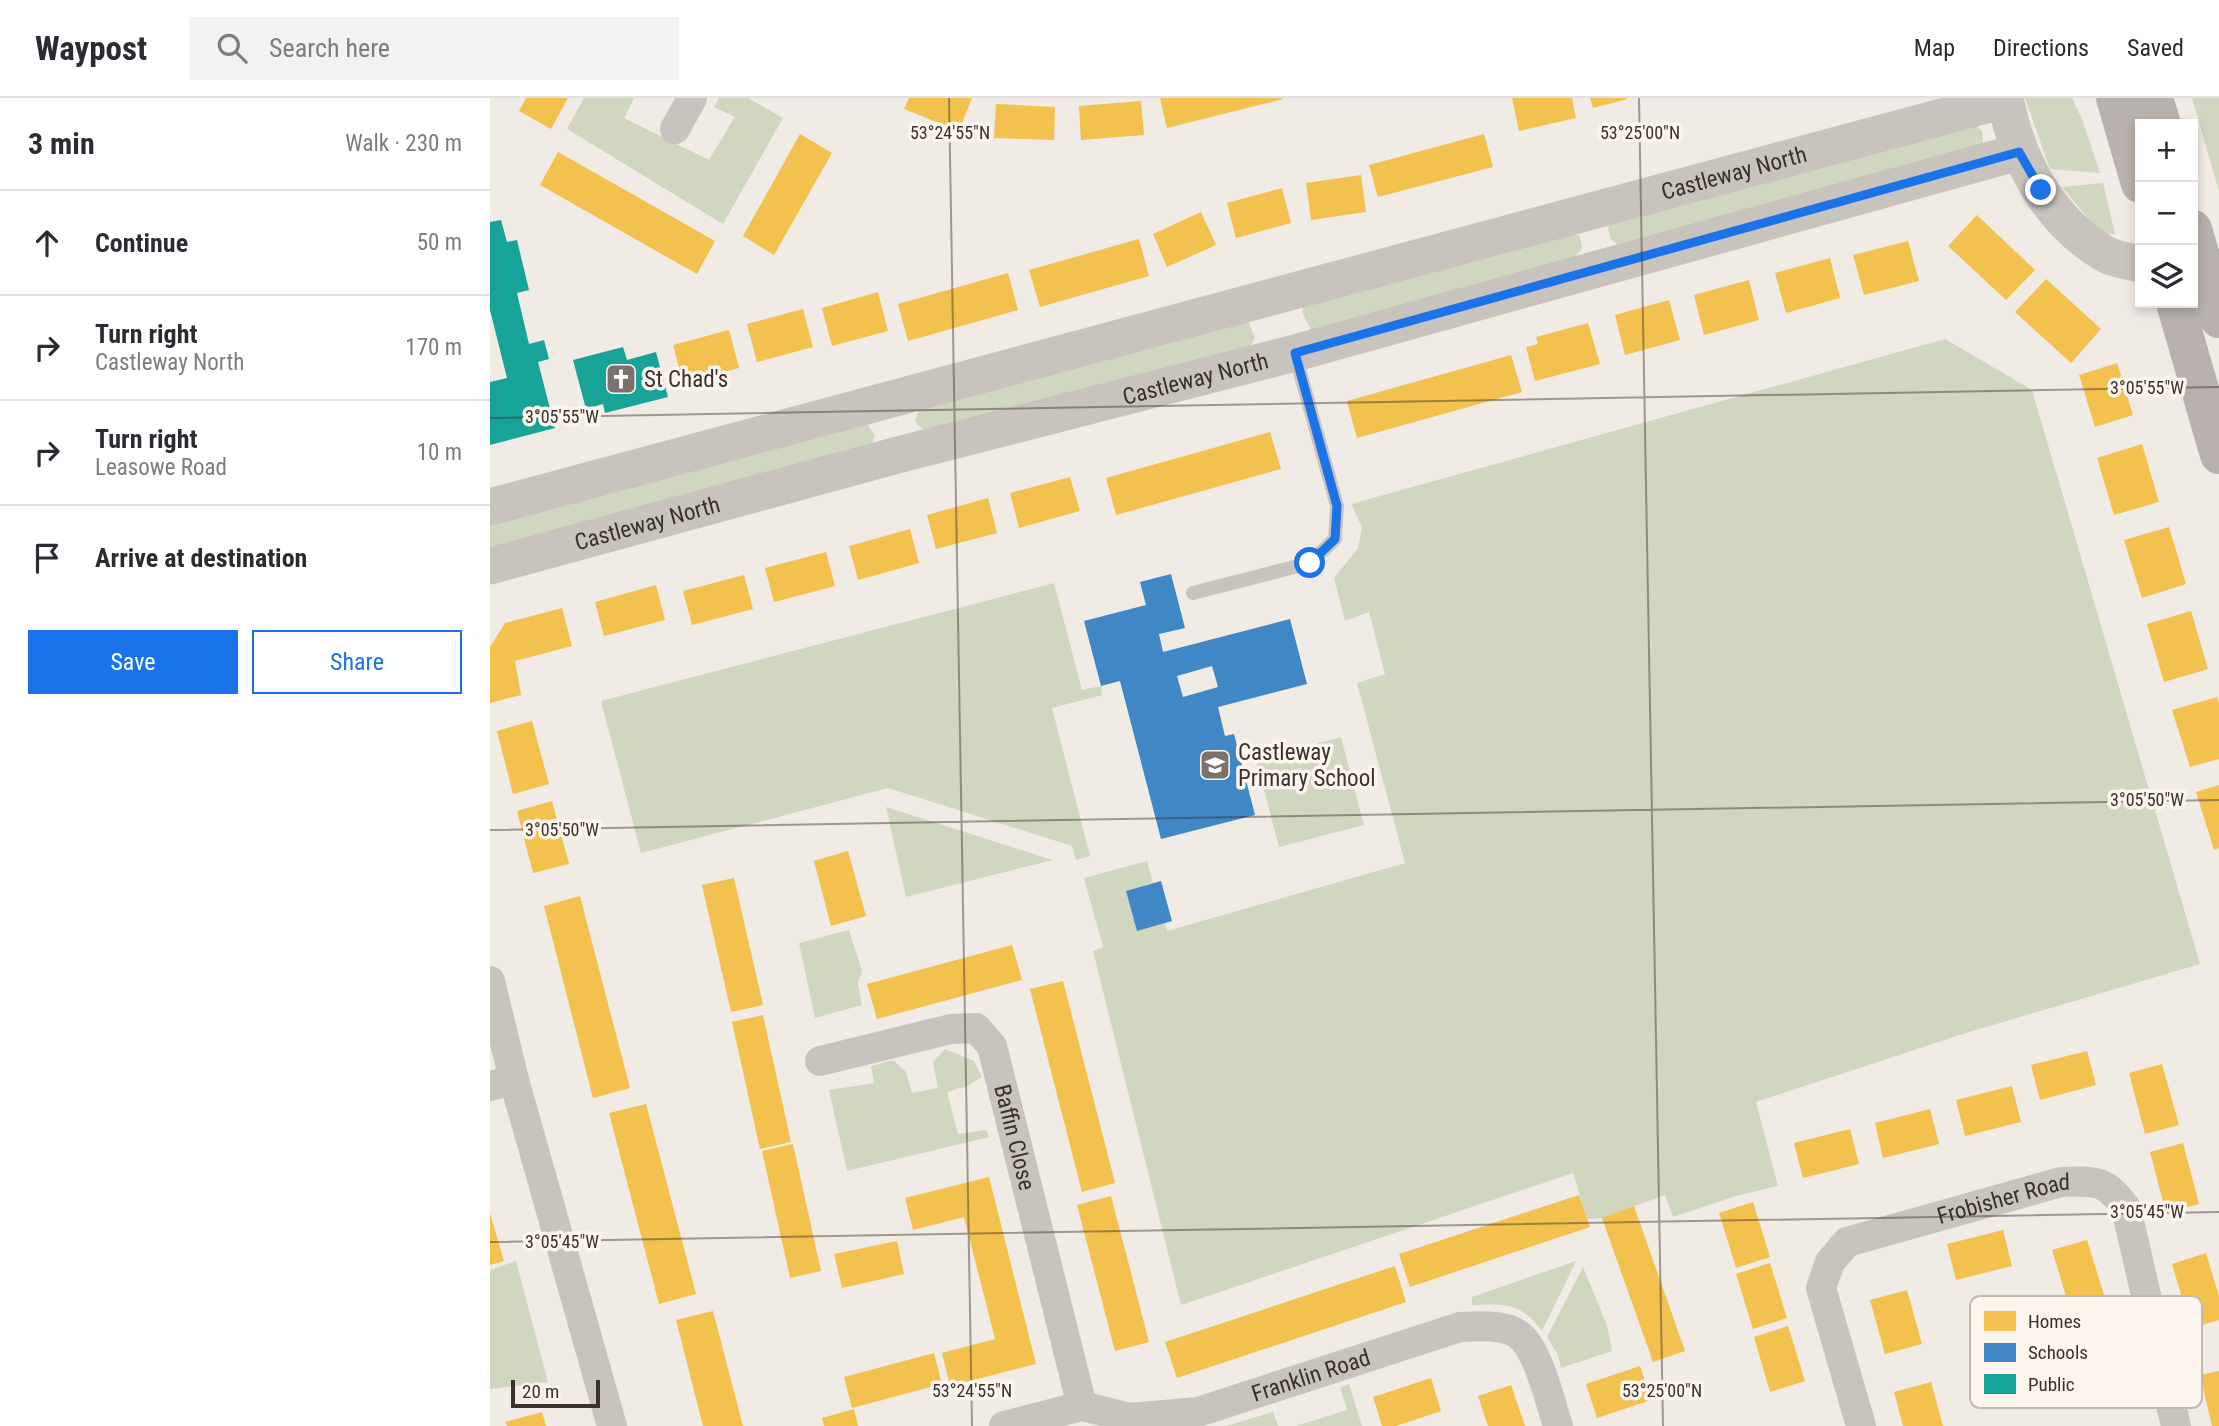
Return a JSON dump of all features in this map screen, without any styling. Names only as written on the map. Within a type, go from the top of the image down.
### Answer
[{"type":"main road","points":[[2115,98],[2139,182]]},
{"type":"main road","points":[[2154,98],[2160,119]]},
{"type":"main road","points":[[2196,245],[2219,319]]},
{"type":"main road","points":[[2176,308],[2219,455]]},
{"type":"street","points":[[675,129],[692,98]]},
{"type":"street","points":[[2005,99],[2019,152],[2067,227],[2107,255],[2135,261]]},
{"type":"street","name":"Castleway North","points":[[490,507],[2005,99]]},
{"type":"street","name":"Castleway North","points":[[490,566],[894,456],[1295,353],[2019,152]]},
{"type":"street","points":[[1586,214],[1600,268]]},
{"type":"street","points":[[1280,295],[1295,353]]},
{"type":"street","points":[[882,403],[894,456]]},
{"type":"street","points":[[490,981],[502,1083],[611,1426]]},
{"type":"street","name":"Baffin Close","points":[[820,1061],[951,1030],[976,1028],[992,1046],[1082,1406]]},
{"type":"street","name":"Frobisher Road","points":[[1861,1426],[1821,1288],[1830,1262],[1847,1242],[2062,1182],[2086,1181],[2110,1187],[2126,1208],[2146,1296]]},
{"type":"street","name":"Franklin Road","points":[[1004,1426],[1082,1406],[1130,1418],[1198,1412],[1460,1327],[1488,1325],[1518,1335],[1531,1351],[1559,1426]]},
{"type":"street","name":"Frobisher Road","points":[[2172,1408],[2176,1426]]},
{"type":"lane","points":[[1193,593],[1310,563],[1335,539],[1337,506],[1295,353]]},
{"type":"green space","points":[[584,98],[634,98],[624,118],[709,160],[735,117],[714,107],[719,98],[748,98],[783,118],[723,224],[567,129]]},
{"type":"green space","points":[[2025,98],[2072,98],[2100,173],[2050,169]]},
{"type":"green space","points":[[2192,98],[2219,98],[2219,191]]},
{"type":"green space","points":[[1970,121],[1982,131],[1983,143],[1975,153],[1621,248],[1610,238],[1608,227],[1615,218]]},
{"type":"green space","points":[[2103,183],[2115,234],[2101,234],[2062,187]]},
{"type":"green space","points":[[1567,232],[1580,236],[1582,249],[1571,260],[1312,332],[1302,312],[1305,303]]},
{"type":"green space","points":[[1247,318],[1255,338],[1250,347],[927,433],[915,422],[920,405]]},
{"type":"green space","points":[[1945,339],[2032,390],[2200,964],[1969,1032],[1756,1102],[1778,1186],[1736,1196],[1673,1217],[1665,1195],[1602,1218],[1587,1219],[1573,1173],[1181,1305],[1093,951],[1103,947],[1084,878],[1147,861],[1153,883],[1126,891],[1137,930],[1165,923],[1167,931],[1405,863],[1357,683],[1385,674],[1369,612],[1345,621],[1334,578],[1358,548],[1362,527],[1351,504]]},
{"type":"green space","points":[[866,422],[875,435],[870,448],[490,550],[490,521]]},
{"type":"green space","points":[[1054,583],[1082,690],[1101,686],[1102,695],[1052,708],[1090,856],[1076,860],[1072,846],[888,788],[641,853],[601,701]]},
{"type":"green space","points":[[1341,737],[1364,825],[1279,847],[1256,760]]},
{"type":"green space","points":[[886,807],[1053,860],[906,897]]},
{"type":"green space","points":[[849,930],[862,971],[858,983],[862,1005],[815,1018],[799,943]]},
{"type":"green space","points":[[945,1049],[974,1061],[982,1077],[967,1086],[947,1092],[958,1134],[986,1130],[989,1137],[847,1171],[829,1090],[874,1083],[871,1066],[893,1060],[906,1072],[912,1093],[938,1088],[933,1062]]},
{"type":"green space","points":[[516,1261],[548,1382],[490,1389],[490,1270]]},
{"type":"green space","points":[[1576,1261],[1542,1331],[1527,1315],[1512,1307],[1472,1305],[1472,1297]]},
{"type":"green space","points":[[1583,1267],[1607,1325],[1612,1351],[1561,1368],[1558,1355],[1547,1337]]},
{"type":"green space","points":[[1349,1384],[1362,1426],[1296,1426],[1347,1410],[1340,1387]]},
{"type":"green space","points":[[1273,1412],[1278,1426],[1226,1426]]},
{"type":"building: Homes","points":[[526,98],[568,98],[551,129],[519,111]]},
{"type":"building: Homes","points":[[909,98],[972,98],[959,131],[904,109]]},
{"type":"building: Homes","points":[[1160,98],[1282,98],[1283,99],[1167,128]]},
{"type":"building: Homes","points":[[1512,98],[1572,98],[1576,118],[1519,131]]},
{"type":"building: Homes","points":[[1590,98],[1627,98],[1627,99],[1593,108]]},
{"type":"building: Homes","points":[[1141,101],[1144,135],[1081,140],[1079,106]]},
{"type":"building: Homes","points":[[996,104],[1055,107],[1054,140],[994,138]]},
{"type":"building: Homes","points":[[800,134],[832,153],[774,255],[743,236]]},
{"type":"building: Homes","points":[[1484,134],[1493,167],[1378,197],[1369,165]]},
{"type":"building: Homes","points":[[558,152],[715,241],[697,274],[540,185]]},
{"type":"building: Homes","points":[[1361,175],[1366,212],[1311,220],[1306,183]]},
{"type":"building: Homes","points":[[1282,188],[1291,223],[1236,238],[1227,203]]},
{"type":"building: Homes","points":[[1201,212],[1216,245],[1167,267],[1153,234]]},
{"type":"building: Homes","points":[[1977,215],[2035,270],[2006,300],[1948,246]]},
{"type":"building: Homes","points":[[1139,239],[1149,276],[1040,307],[1029,270]]},
{"type":"building: Homes","points":[[1908,241],[1919,281],[1864,295],[1853,255]]},
{"type":"building: Homes","points":[[1830,258],[1840,298],[1786,313],[1775,273]]},
{"type":"building: Homes","points":[[1008,273],[1018,310],[908,341],[898,304]]},
{"type":"building: Homes","points":[[2046,279],[2101,329],[2071,363],[2015,312]]},
{"type":"building: Homes","points":[[1749,280],[1759,320],[1704,335],[1694,295]]},
{"type":"building: Homes","points":[[878,292],[888,331],[832,346],[822,308]]},
{"type":"building: Homes","points":[[1669,300],[1680,340],[1625,355],[1615,315]]},
{"type":"building: Homes","points":[[803,309],[813,347],[757,362],[747,324]]},
{"type":"building: Homes","points":[[1588,323],[1600,364],[1535,381],[1526,347],[1538,344],[1536,337]]},
{"type":"building: Homes","points":[[729,330],[739,368],[683,383],[673,345]]},
{"type":"building: Homes","points":[[1511,355],[1522,392],[1357,438],[1347,401]]},
{"type":"building: Homes","points":[[2117,363],[2133,415],[2095,427],[2079,375]]},
{"type":"building: Homes","points":[[1270,432],[1281,469],[1116,515],[1106,478]]},
{"type":"building: Homes","points":[[2142,444],[2159,502],[2114,515],[2097,458]]},
{"type":"building: Homes","points":[[1070,477],[1080,511],[1019,528],[1010,493]]},
{"type":"building: Homes","points":[[988,498],[997,533],[936,549],[927,515]]},
{"type":"building: Homes","points":[[2169,527],[2186,584],[2142,598],[2124,540]]},
{"type":"building: Homes","points":[[910,529],[919,563],[858,580],[849,546]]},
{"type":"building: Homes","points":[[826,552],[835,586],[774,602],[765,568]]},
{"type":"building: Homes","points":[[744,575],[753,609],[692,625],[683,591]]},
{"type":"building: Homes","points":[[656,585],[665,620],[604,636],[595,602]]},
{"type":"building: Homes","points":[[562,608],[572,646],[515,661],[521,695],[490,703],[490,647],[505,623]]},
{"type":"building: Homes","points":[[2191,611],[2208,669],[2164,682],[2147,624]]},
{"type":"building: Homes","points":[[2217,697],[2219,759],[2190,767],[2172,710]]},
{"type":"building: Homes","points":[[532,721],[549,784],[513,794],[497,731]]},
{"type":"building: Homes","points":[[2219,785],[2219,848],[2214,850],[2196,792]]},
{"type":"building: Homes","points":[[552,801],[569,864],[533,873],[517,811]]},
{"type":"building: Homes","points":[[848,851],[866,916],[831,926],[814,861]]},
{"type":"building: Homes","points":[[734,878],[763,1005],[731,1012],[702,885]]},
{"type":"building: Homes","points":[[580,896],[630,1088],[593,1098],[544,906]]},
{"type":"building: Homes","points":[[1012,945],[1022,980],[877,1019],[867,984]]},
{"type":"building: Homes","points":[[1063,981],[1115,1183],[1082,1192],[1030,989]]},
{"type":"building: Homes","points":[[763,1015],[791,1142],[760,1149],[732,1022]]},
{"type":"building: Homes","points":[[2087,1051],[2096,1085],[2040,1100],[2031,1065]]},
{"type":"building: Homes","points":[[2162,1064],[2179,1125],[2145,1134],[2129,1073]]},
{"type":"building: Homes","points":[[2012,1086],[2021,1122],[1965,1136],[1956,1100]]},
{"type":"building: Homes","points":[[646,1104],[696,1294],[659,1304],[609,1113]]},
{"type":"building: Homes","points":[[1930,1109],[1939,1144],[1883,1158],[1875,1123]]},
{"type":"building: Homes","points":[[1850,1129],[1859,1164],[1803,1178],[1794,1143]]},
{"type":"building: Homes","points":[[2183,1143],[2199,1204],[2166,1213],[2150,1152]]},
{"type":"building: Homes","points":[[793,1144],[821,1271],[790,1278],[762,1151]]},
{"type":"building: Homes","points":[[989,1177],[1036,1364],[950,1386],[942,1353],[995,1339],[964,1217],[913,1230],[905,1198]]},
{"type":"building: Homes","points":[[1579,1195],[1590,1227],[1410,1287],[1399,1254]]},
{"type":"building: Homes","points":[[1111,1196],[1149,1342],[1115,1351],[1077,1205]]},
{"type":"building: Homes","points":[[1753,1202],[1770,1257],[1736,1268],[1719,1213]]},
{"type":"building: Homes","points":[[1634,1206],[1685,1351],[1653,1362],[1602,1218]]},
{"type":"building: Homes","points":[[490,1213],[504,1261],[490,1265]]},
{"type":"building: Homes","points":[[2003,1230],[2012,1266],[1956,1280],[1947,1244]]},
{"type":"building: Homes","points":[[2087,1240],[2104,1295],[2066,1296],[2052,1250]]},
{"type":"building: Homes","points":[[897,1241],[904,1274],[842,1288],[834,1254]]},
{"type":"building: Homes","points":[[2206,1253],[2219,1296],[2219,1320],[2202,1325],[2202,1296],[2182,1296],[2172,1264]]},
{"type":"building: Homes","points":[[1770,1263],[1787,1318],[1753,1329],[1736,1274]]},
{"type":"building: Homes","points":[[1395,1266],[1406,1302],[1177,1378],[1165,1342]]},
{"type":"building: Homes","points":[[1907,1290],[1922,1344],[1885,1354],[1870,1300]]},
{"type":"building: Homes","points":[[713,1311],[743,1426],[703,1426],[676,1320]]},
{"type":"building: Homes","points":[[1788,1326],[1805,1381],[1770,1392],[1754,1337]]},
{"type":"building: Homes","points":[[934,1353],[942,1384],[852,1408],[844,1377]]},
{"type":"building: Homes","points":[[1640,1366],[1651,1400],[1597,1418],[1586,1384]]},
{"type":"building: Homes","points":[[2219,1371],[2219,1426],[2212,1426],[2202,1375]]},
{"type":"building: Homes","points":[[1431,1378],[1441,1411],[1396,1426],[1382,1426],[1373,1397]]},
{"type":"building: Homes","points":[[1931,1382],[1943,1426],[1903,1426],[1894,1392]]},
{"type":"building: Homes","points":[[1511,1385],[1525,1426],[1488,1426],[1478,1396]]},
{"type":"building: Homes","points":[[854,1409],[858,1426],[824,1426],[822,1418]]},
{"type":"building: Homes","points":[[542,1412],[546,1426],[507,1426],[505,1422]]},
{"type":"building: Schools","points":[[1171,574],[1185,628],[1159,634],[1163,652],[1290,619],[1307,684],[1218,707],[1225,736],[1234,734],[1255,815],[1161,839],[1120,681],[1101,686],[1084,621],[1146,605],[1140,582]],"holes":[[[1212,666],[1218,687],[1183,697],[1177,676]]]},
{"type":"building: Schools","points":[[1161,881],[1172,921],[1137,931],[1126,891]]},
{"type":"building: Public","points":[[501,220],[507,242],[517,240],[529,290],[517,293],[529,344],[544,340],[549,359],[538,362],[555,428],[490,445],[490,382],[507,378],[490,310],[490,222]]},
{"type":"building: Public","name":"St Chad's","points":[[623,347],[627,360],[656,352],[668,397],[605,413],[603,404],[586,409],[573,360]]},
{"type":"place","name":"St Chad's","points":[[621,379]]},
{"type":"place","name":"Castleway Primary School","points":[[1215,765]]},
{"type":"route","points":[[1310,563],[1335,539],[1337,506],[1295,353],[2019,152],[2041,190]]}]
